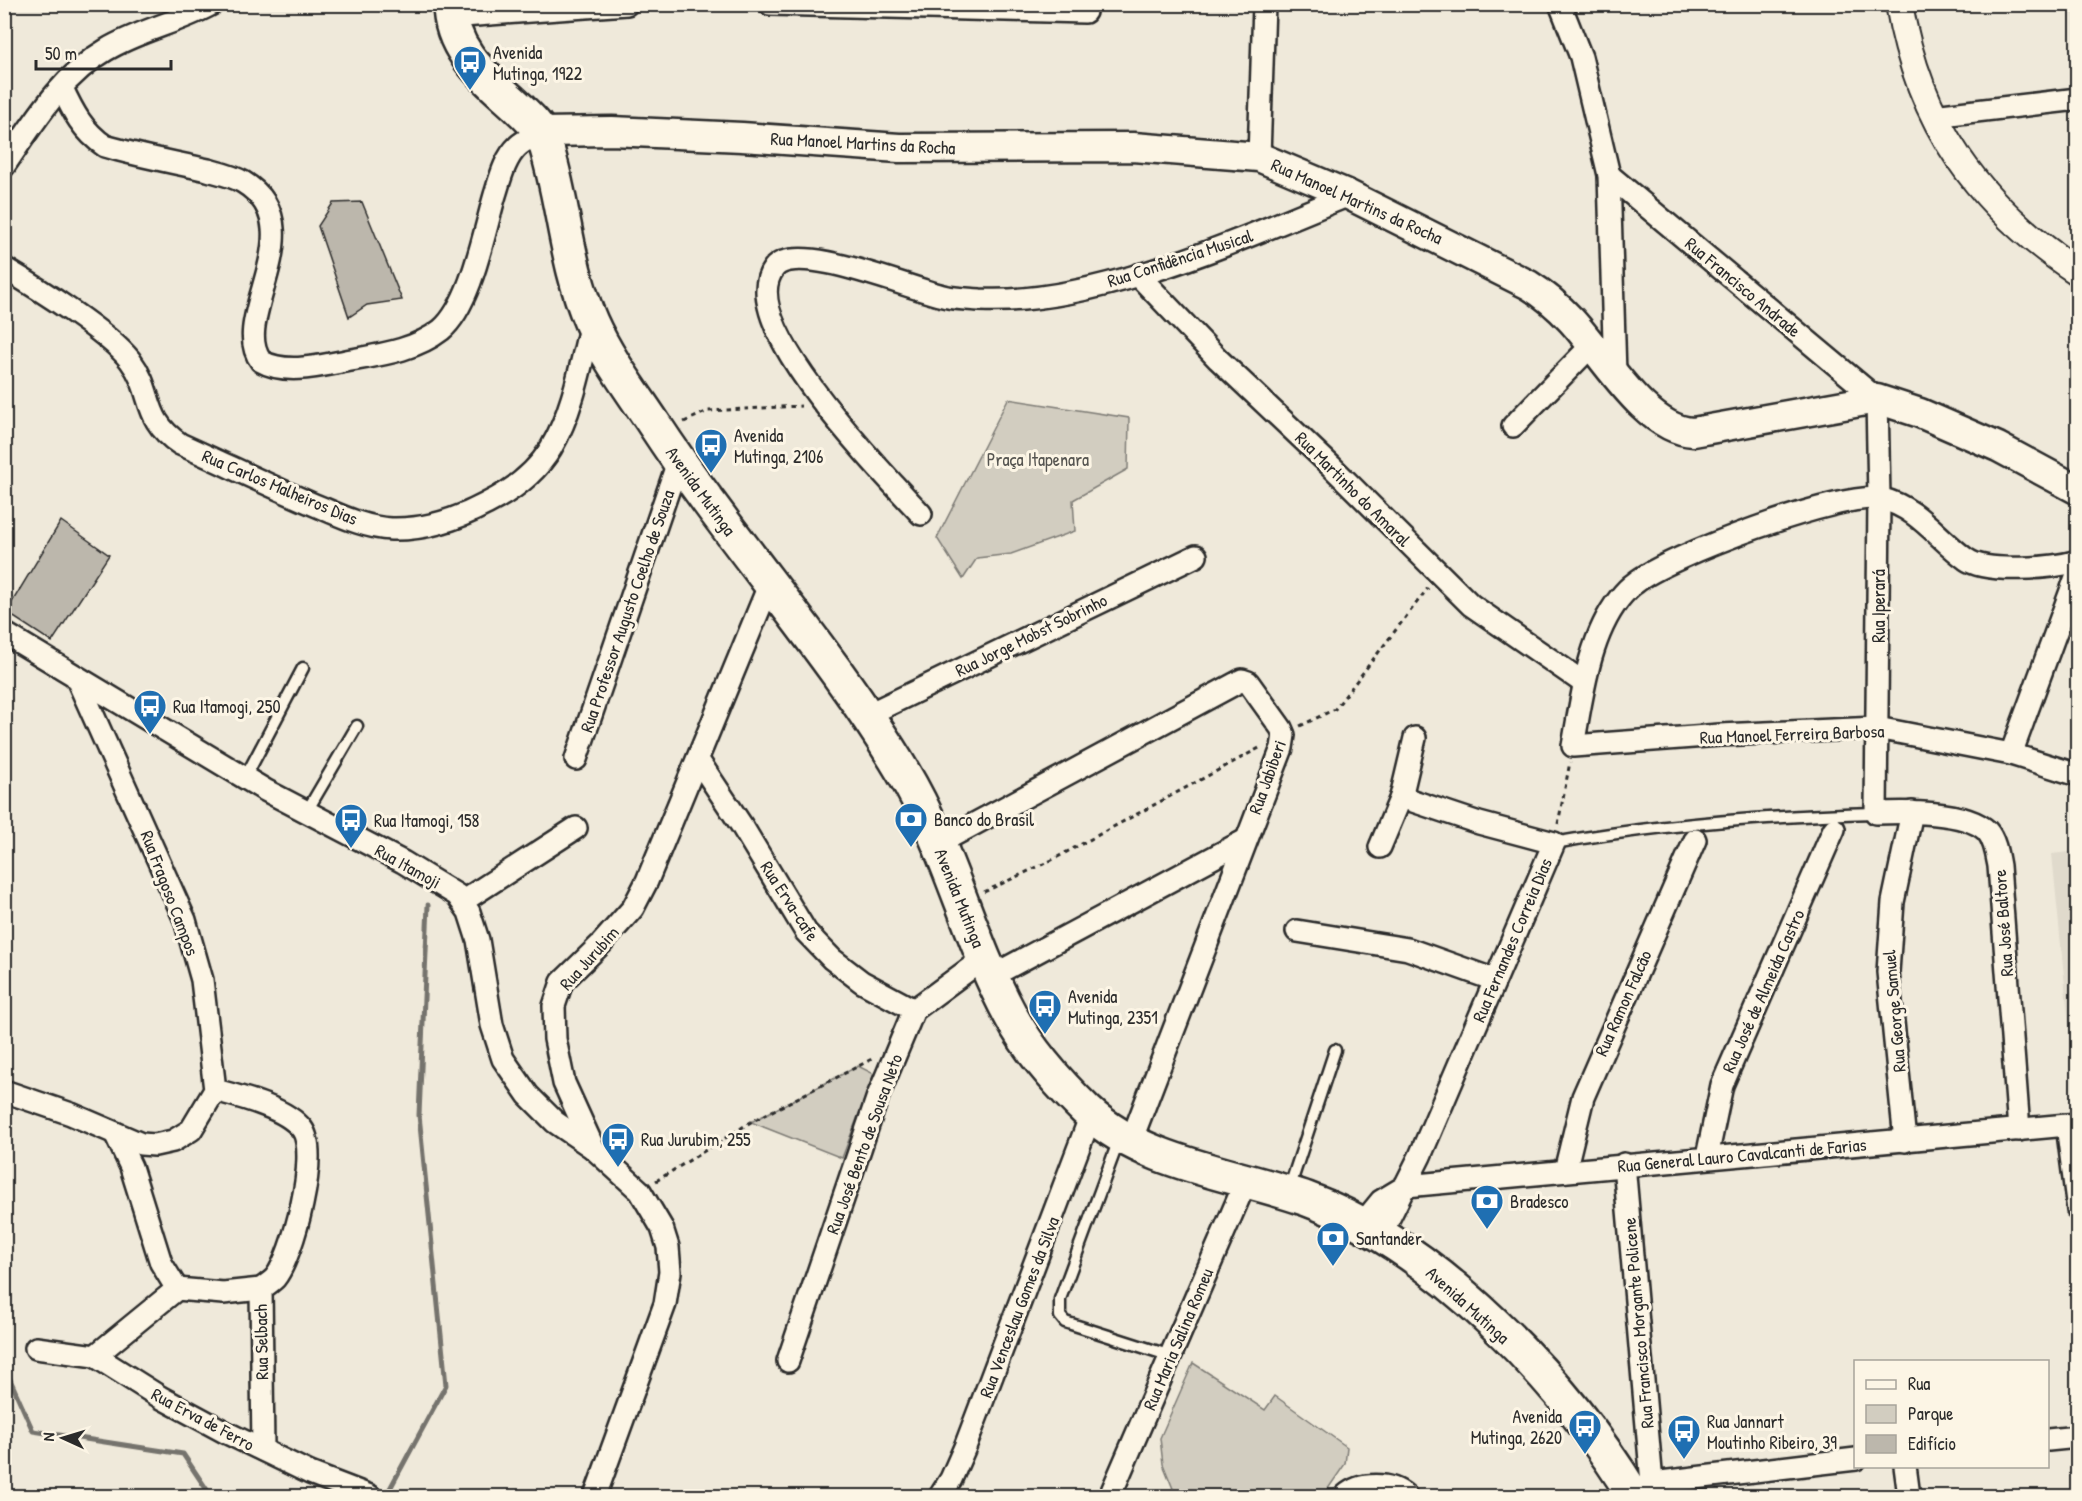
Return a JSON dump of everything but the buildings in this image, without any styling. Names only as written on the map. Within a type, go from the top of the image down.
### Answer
[{"type":"main road","points":[[450,11],[459,47],[472,63],[542,132]]},
{"type":"main road","name":"Rua Manoel Martins da Rocha","points":[[542,132],[612,131],[898,148],[1133,147],[1259,157],[1349,195],[1529,285],[1553,301],[1651,413],[1681,432],[1693,432],[1877,399],[1920,413],[1998,447],[2078,490]]},
{"type":"main road","name":"Avenida Mutinga","points":[[542,132],[571,266],[591,323],[621,375],[678,462],[867,715],[906,777],[939,843],[988,967],[1012,1019],[1038,1059],[1091,1115],[1126,1137],[1203,1169],[1288,1193],[1372,1228],[1469,1301],[1542,1374],[1639,1490]]},
{"type":"street","points":[[4,166],[44,108],[81,66],[108,48],[212,4]]},
{"type":"street","points":[[450,11],[627,4]]},
{"type":"street","points":[[770,4],[931,6],[1086,12]]},
{"type":"street","points":[[1259,157],[1264,4]]},
{"type":"street","points":[[1560,4],[1581,57],[1609,175],[1615,374]]},
{"type":"street","points":[[1888,4],[1906,43],[1933,116],[1969,175],[2003,214],[2051,255],[2078,272]]},
{"type":"street","points":[[1899,4],[1906,43]]},
{"type":"street","points":[[62,88],[75,115],[89,135],[105,146],[221,174],[242,181],[256,193],[267,212],[272,229],[273,251],[254,326],[253,345],[261,361],[280,368],[316,366],[394,353],[441,330],[453,318],[468,282],[503,169],[518,145],[542,132]]},
{"type":"street","points":[[1933,116],[2078,99]]},
{"type":"street","name":"Rua Francisco Andrade","points":[[1609,175],[1877,399]]},
{"type":"street","name":"Rua Confidência Musical","points":[[921,514],[823,405],[782,342],[766,295],[767,280],[775,267],[783,262],[812,261],[847,266],[948,297],[983,300],[1025,298],[1138,275],[1243,238],[1349,195]]},
{"type":"street","name":"Rua Carlos Malheiros Dias","points":[[4,268],[106,338],[129,360],[143,382],[155,422],[164,433],[180,444],[358,523],[388,529],[423,528],[465,515],[502,496],[529,476],[551,448],[571,399],[591,323]]},
{"type":"street","name":"Rua Martinho do Amaral","points":[[1138,275],[1218,359],[1331,466],[1438,575],[1471,605],[1584,683]]},
{"type":"street","points":[[1513,426],[1592,345]]},
{"type":"street","name":"Rua Iperará","points":[[1876,813],[1879,498],[1877,399]]},
{"type":"street","name":"Rua Professor Augusto Coelho de Souza","points":[[576,759],[678,462]]},
{"type":"street","points":[[1573,746],[1584,683],[1607,619],[1619,600],[1635,583],[1655,570],[1744,531],[1816,509],[1879,498],[1906,508],[1967,560],[1980,566],[1995,568],[2078,561]]},
{"type":"street","name":"Rua Jorge Mobst Sobrinho","points":[[867,715],[1196,556]]},
{"type":"street","points":[[2011,754],[2078,572]]},
{"type":"street","name":"Rua Jurubim","points":[[595,1497],[665,1304],[669,1272],[668,1247],[662,1228],[640,1191],[594,1149],[564,1083],[555,1039],[556,994],[562,982],[633,908],[647,881],[770,583]]},
{"type":"street","name":"Rua Itamoji","points":[[4,633],[245,778],[436,880],[462,900]]},
{"type":"street","name":"Rua Fragoso Campos","points":[[78,679],[185,920],[202,980],[215,1090]]},
{"type":"street","name":"Rua Jabiberi","points":[[939,843],[1239,682],[1248,681],[1284,735],[1282,748],[1126,1137]]},
{"type":"street","name":"Rua Manoel Ferreira Barbosa","points":[[1573,746],[1720,735],[1877,728],[2011,754],[2078,774]]},
{"type":"street","points":[[1380,847],[1401,798],[1414,738]]},
{"type":"street","name":"Rua Erva-cafe","points":[[698,760],[742,826],[806,932],[832,959],[862,982],[914,1010]]},
{"type":"street","points":[[1401,798],[1479,824],[1554,843]]},
{"type":"street","name":"Rua José Baltore","points":[[1876,813],[1912,812],[1946,816],[1976,824],[1987,832],[1997,853],[2019,1130]]},
{"type":"street","name":"Rua George Samuel","points":[[1905,1141],[1888,972],[1893,902],[1912,812]]},
{"type":"street","points":[[576,828],[462,900],[478,940],[492,1025],[503,1059],[528,1095],[555,1122],[594,1149]]},
{"type":"street","name":"Rua José de Almeida Castro","points":[[1707,1157],[1716,1101],[1722,1085],[1834,830]]},
{"type":"street","name":"Rua Ramon Falcão","points":[[1565,1171],[1582,1097],[1695,840]]},
{"type":"street","points":[[914,1010],[988,967],[1244,841]]},
{"type":"street","name":"Rua Fernandes Correia Dias","points":[[1406,1186],[1554,843]]},
{"type":"street","points":[[1297,931],[1408,949],[1495,980]]},
{"type":"street","name":"Rua José Bento de Sousa Neto","points":[[788,1360],[878,1096],[914,1010]]},
{"type":"street","points":[[4,1091],[141,1144],[173,1142],[191,1130],[215,1090]]},
{"type":"street","name":"Rua Selbach","points":[[215,1090],[240,1096],[285,1115],[298,1125],[307,1139],[305,1192],[298,1224],[286,1259],[274,1278],[261,1289],[262,1450]]},
{"type":"street","name":"Rua Venceslau Gomes da Silva","points":[[940,1497],[965,1447],[1091,1115]]},
{"type":"street","points":[[2072,1124],[2078,1210]]},
{"type":"street","name":"Rua General Lauro Cavalcanti de Farias","points":[[1406,1186],[2072,1124]]},
{"type":"street","points":[[115,1133],[131,1167],[161,1263],[177,1289]]},
{"type":"street","name":"Rua Francisco Morgante Policene","points":[[1624,1164],[1639,1490]]},
{"type":"street","name":"Rua Maria Salina Romeu","points":[[1110,1497],[1246,1181]]},
{"type":"street","points":[[1372,1228],[1381,1201],[1406,1186]]},
{"type":"street","points":[[95,1356],[177,1289],[223,1293],[261,1289]]},
{"type":"street","name":"Rua Erva de Ferro","points":[[36,1348],[95,1356],[160,1398],[262,1450],[370,1497]]},
{"type":"street","points":[[2049,1440],[2078,1437]]},
{"type":"street","points":[[1639,1490],[1854,1459]]},
{"type":"street","points":[[1905,1468],[1909,1497]]},
{"type":"street","points":[[1345,1497],[1365,1485],[1400,1491],[1406,1497]]},
{"type":"lane","points":[[245,778],[303,668]]},
{"type":"lane","points":[[307,811],[357,726]]},
{"type":"lane","points":[[1554,843],[1626,831],[1704,822],[1876,813]]},
{"type":"lane","points":[[1288,1193],[1335,1050]]},
{"type":"lane","points":[[1126,1137],[1060,1299],[1059,1316],[1065,1322],[1170,1356]]},
{"type":"path","points":[[708,411],[823,405]]},
{"type":"path","points":[[995,887],[1052,860],[1335,709],[1438,575]]},
{"type":"path","name":"Rua Fernandes Correia Dias","points":[[1554,843],[1573,746]]},
{"type":"path","points":[[640,1191],[751,1122],[858,1065],[898,1048]]},
{"type":"shaded area","points":[[2077,851],[2078,1098],[2076,1098],[2052,854]]},
{"type":"green space","name":"Praça Itapenara","points":[[1008,399],[1129,418],[1128,469],[1073,500],[1075,531],[1011,554],[977,558],[963,579],[937,538]]},
{"type":"green space","points":[[858,1066],[874,1074],[842,1158],[751,1122]]},
{"type":"green space","points":[[1193,1363],[1265,1410],[1275,1396],[1347,1447],[1345,1464],[1323,1496],[1176,1496],[1163,1464],[1160,1438]]},
{"type":"waterway","points":[[386,1496],[446,1385],[419,1115],[428,905]]},
{"type":"waterway","points":[[4,1366],[33,1431],[183,1454],[211,1496]]},
{"type":"place","name":"Avenida Mutinga, 1922","points":[[470,91]]},
{"type":"place","name":"Avenida Mutinga, 2106","points":[[711,474]]},
{"type":"place","name":"Rua Itamogi, 250","points":[[150,735]]},
{"type":"place","name":"Banco do Brasil","points":[[911,848]]},
{"type":"place","name":"Rua Itamogi, 158","points":[[351,849]]},
{"type":"place","name":"Avenida Mutinga, 2351","points":[[1045,1035]]},
{"type":"place","name":"Rua Jurubim, 255","points":[[618,1168]]},
{"type":"place","name":"Bradesco","points":[[1487,1230]]},
{"type":"place","name":"Santander","points":[[1333,1267]]},
{"type":"place","name":"Avenida Mutinga, 2620","points":[[1585,1455]]},
{"type":"place","name":"Rua Jannart Moutinho Ribeiro, 39","points":[[1684,1460]]}]
